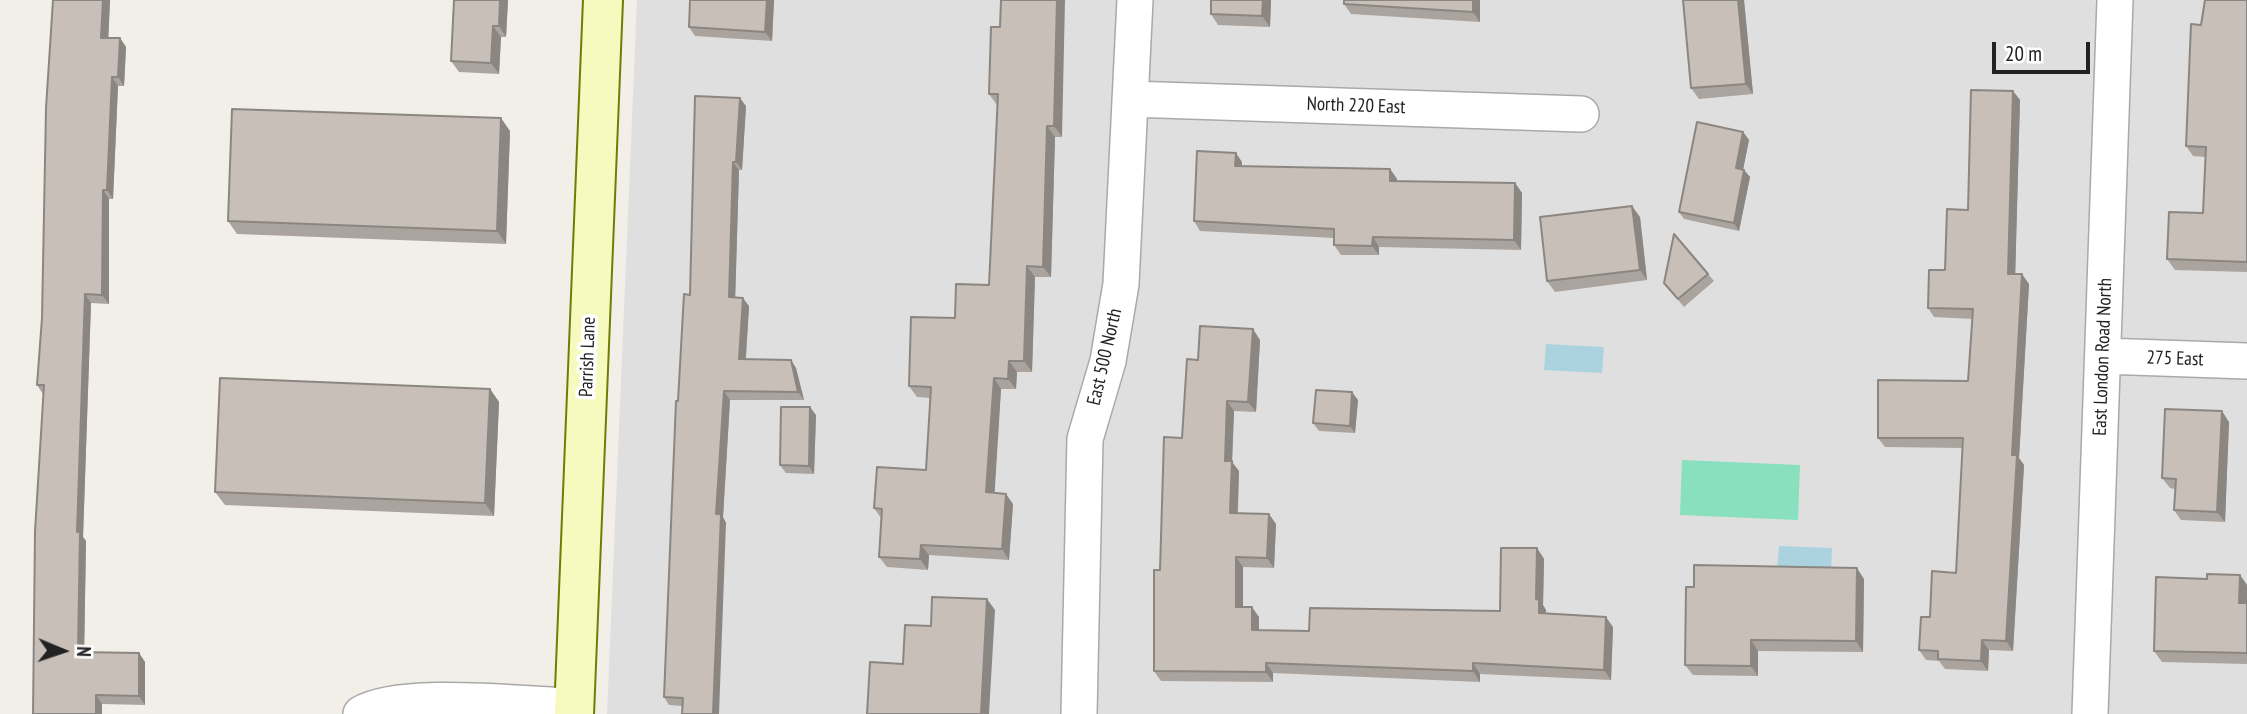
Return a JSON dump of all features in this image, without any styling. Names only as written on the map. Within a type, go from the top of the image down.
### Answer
[{"type":"street","name":"Parrish Lane","points":[[574,710],[603,0]]},
{"type":"street","name":"East 500 North","points":[[1079,714],[1085,439],[1108,361],[1121,284],[1135,0]]},
{"type":"street","name":"East London Road North","points":[[2090,714],[2115,0]]},
{"type":"street","name":"North 220 East","points":[[1130,99],[1581,114]]},
{"type":"street","name":"275 East","points":[[2103,356],[2247,361]]},
{"type":"street","points":[[360,714],[380,705],[408,701],[574,710]]},
{"type":"shaded area","points":[[637,0],[2247,0],[2247,714],[607,714]]},
{"type":"green space","points":[[1682,460],[1800,465],[1798,520],[1680,515]]},
{"type":"water","points":[[1546,344],[1604,347],[1602,373],[1544,370]]},
{"type":"water","points":[[1779,546],[1832,548],[1831,573],[1777,570]]},
{"type":"building","points":[[53,0],[103,0],[101,38],[120,38],[118,77],[112,77],[107,190],[103,190],[102,295],[85,294],[77,532],[80,532],[78,652],[139,653],[139,696],[96,695],[96,714],[33,714],[35,531],[44,385],[37,385],[42,318],[46,108]]},
{"type":"building","points":[[454,0],[500,0],[499,26],[493,26],[491,63],[451,61]]},
{"type":"building","points":[[690,0],[767,0],[765,32],[689,27]]},
{"type":"building","points":[[1001,0],[1057,0],[1054,126],[1047,126],[1043,267],[1027,266],[1024,361],[1009,361],[1008,379],[994,378],[986,492],[1006,494],[1002,549],[921,545],[920,559],[879,557],[882,509],[874,508],[877,467],[926,470],[931,387],[909,386],[911,317],[955,318],[956,284],[989,285],[998,94],[989,94],[991,27],[1000,27]]},
{"type":"building","points":[[1211,0],[1263,0],[1262,16],[1211,14]]},
{"type":"building","points":[[1344,0],[1473,0],[1473,12],[1344,4]]},
{"type":"building","points":[[1683,0],[1738,0],[1746,84],[1691,88]]},
{"type":"building","points":[[2205,0],[2247,0],[2247,262],[2167,259],[2169,212],[2203,213],[2206,147],[2186,146],[2191,24],[2201,25]]},
{"type":"building","points":[[1971,90],[2013,91],[2008,274],[2022,274],[2012,455],[2017,455],[2006,641],[1982,640],[1981,661],[1938,659],[1938,651],[1919,650],[1921,617],[1930,617],[1932,571],[1956,573],[1963,438],[1878,438],[1878,380],[1968,381],[1973,309],[1928,308],[1929,270],[1945,270],[1947,209],[1968,210]]},
{"type":"building","points":[[695,96],[740,98],[736,162],[733,162],[729,297],[743,298],[739,359],[791,360],[798,392],[724,391],[716,514],[721,514],[713,714],[682,714],[683,698],[664,697],[676,401],[684,294],[690,295]]},
{"type":"building","points":[[232,109],[501,118],[497,231],[228,221]]},
{"type":"building","points":[[1697,122],[1743,132],[1736,168],[1744,170],[1734,223],[1679,212]]},
{"type":"building","points":[[1197,151],[1236,153],[1235,166],[1390,169],[1390,181],[1515,183],[1514,240],[1373,237],[1372,246],[1334,245],[1334,229],[1194,221]]},
{"type":"building","points":[[1632,206],[1640,270],[1547,281],[1540,217]]},
{"type":"building","points":[[1674,234],[1708,274],[1678,299],[1664,283]]},
{"type":"building","points":[[1200,326],[1253,329],[1248,402],[1227,401],[1225,461],[1232,461],[1230,513],[1269,514],[1267,558],[1236,557],[1236,607],[1252,607],[1252,630],[1309,631],[1310,608],[1500,611],[1501,548],[1537,548],[1536,599],[1539,600],[1539,613],[1606,617],[1604,670],[1473,663],[1473,671],[1266,663],[1266,672],[1154,671],[1154,570],[1160,570],[1164,437],[1182,438],[1187,359],[1198,360]]},
{"type":"building","points":[[220,378],[490,389],[485,503],[215,492]]},
{"type":"building","points":[[1316,390],[1352,392],[1350,426],[1313,423]]},
{"type":"building","points":[[781,407],[810,407],[809,466],[780,465]]},
{"type":"building","points":[[2165,409],[2222,411],[2217,512],[2174,510],[2176,479],[2162,478]]},
{"type":"building","points":[[1694,565],[1857,568],[1856,641],[1751,640],[1751,666],[1685,665],[1686,587],[1694,587]]},
{"type":"building","points":[[2207,574],[2240,575],[2239,603],[2247,603],[2247,653],[2154,651],[2156,577],[2207,579]]},
{"type":"building","points":[[932,597],[987,599],[981,714],[867,714],[870,662],[903,664],[905,625],[931,626]]}]
